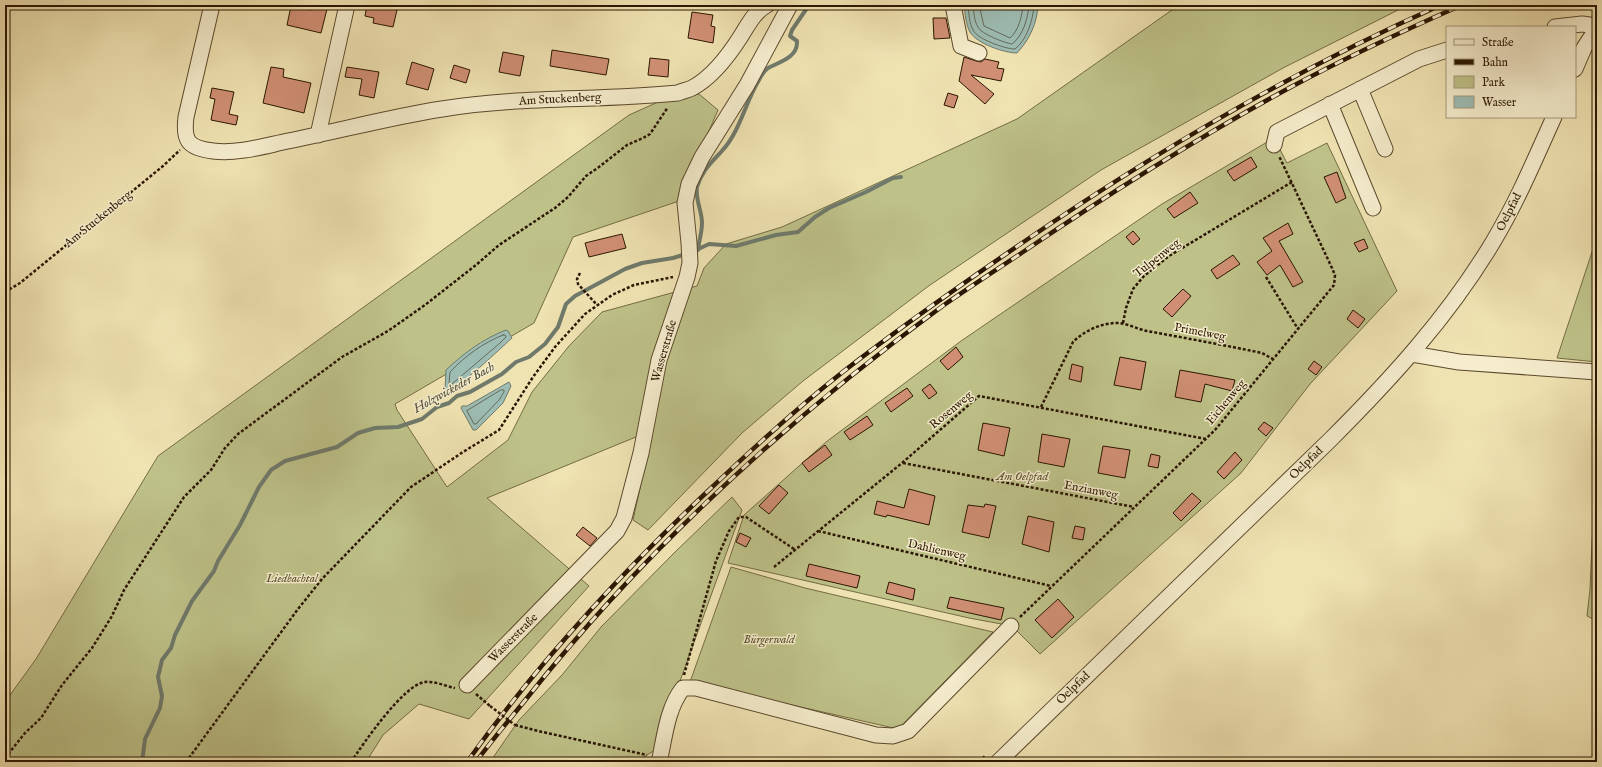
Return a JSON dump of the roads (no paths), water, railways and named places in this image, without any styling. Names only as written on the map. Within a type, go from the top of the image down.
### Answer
[{"type":"street","name":"Am Stuckenberg","points":[[212,5],[186,117],[184,132],[188,142],[201,148],[213,151],[229,151],[252,148],[318,135],[381,120],[488,103],[672,93],[692,88],[702,81],[732,50],[753,18],[762,7],[767,5]]},
{"type":"street","points":[[318,135],[347,5]]},
{"type":"street","name":"Wasserstraße","points":[[467,685],[617,531],[624,518],[641,453],[659,360],[689,270],[689,243],[685,203],[686,192],[692,176],[747,85],[790,5]]},
{"type":"street","points":[[953,5],[960,46],[979,53]]},
{"type":"street","points":[[1564,26],[1582,24],[1597,27],[1584,48],[1576,66]]},
{"type":"street","points":[[1274,145],[1277,132],[1419,59],[1446,50]]},
{"type":"street","points":[[1360,89],[1385,150]]},
{"type":"street","points":[[1330,104],[1373,208]]},
{"type":"street","name":"Oelpfad","points":[[998,762],[1335,435],[1372,398],[1412,354],[1445,314],[1493,241],[1513,206],[1554,118]]},
{"type":"street","points":[[1412,354],[1459,362],[1597,372]]},
{"type":"street","points":[[660,758],[665,731],[676,696],[683,688],[696,688],[876,735],[893,736],[908,731],[1011,626]]},
{"type":"water","points":[[964,5],[1038,5],[1036,18],[1026,42],[1017,53],[1012,53],[985,44],[970,32]]},
{"type":"water","points":[[506,330],[512,338],[480,368],[452,389],[447,391],[445,389],[446,370],[474,347]]},
{"type":"water","points":[[509,382],[511,386],[503,403],[476,430],[473,430],[461,408],[462,406],[467,406]]},
{"type":"waterway","name":"Holzwickeder Bach","points":[[698,250],[702,223],[697,196],[697,187],[701,177],[733,136],[754,89],[763,74],[768,68],[787,59],[794,52],[797,41],[790,36],[792,30],[807,8]]},
{"type":"waterway","name":"Holzwickeder Bach","points":[[692,252],[709,244],[736,246],[776,235],[798,232],[815,217],[829,208],[866,192],[893,178],[901,177]]},
{"type":"waterway","name":"Holzwickeder Bach","points":[[142,762],[145,739],[160,708],[162,696],[158,677],[162,660],[171,648],[175,635],[192,601],[214,571],[259,487],[271,470],[285,461],[337,447],[358,433],[375,428],[398,427],[422,419],[437,407],[449,403],[457,396],[470,392],[502,374],[516,362],[529,357],[545,344],[558,327],[566,304],[575,296],[625,269],[642,263],[673,258],[686,254]]},
{"type":"railway","points":[[467,762],[522,690],[612,587],[675,522],[758,444],[809,399],[844,371],[932,306],[1022,243],[1072,209],[1174,145],[1226,114],[1332,57],[1441,5]]},
{"type":"railway","points":[[476,762],[573,642],[671,537],[722,487],[776,439],[830,393],[887,348],[973,285],[1155,166],[1291,87],[1376,44],[1462,5]]},
{"type":"park label","name":"Am Oelpfad","points":[[1022,476]]},
{"type":"park label","name":"Liedbachtal","points":[[292,578]]},
{"type":"park label","name":"Bürgerwald","points":[[769,639]]}]
